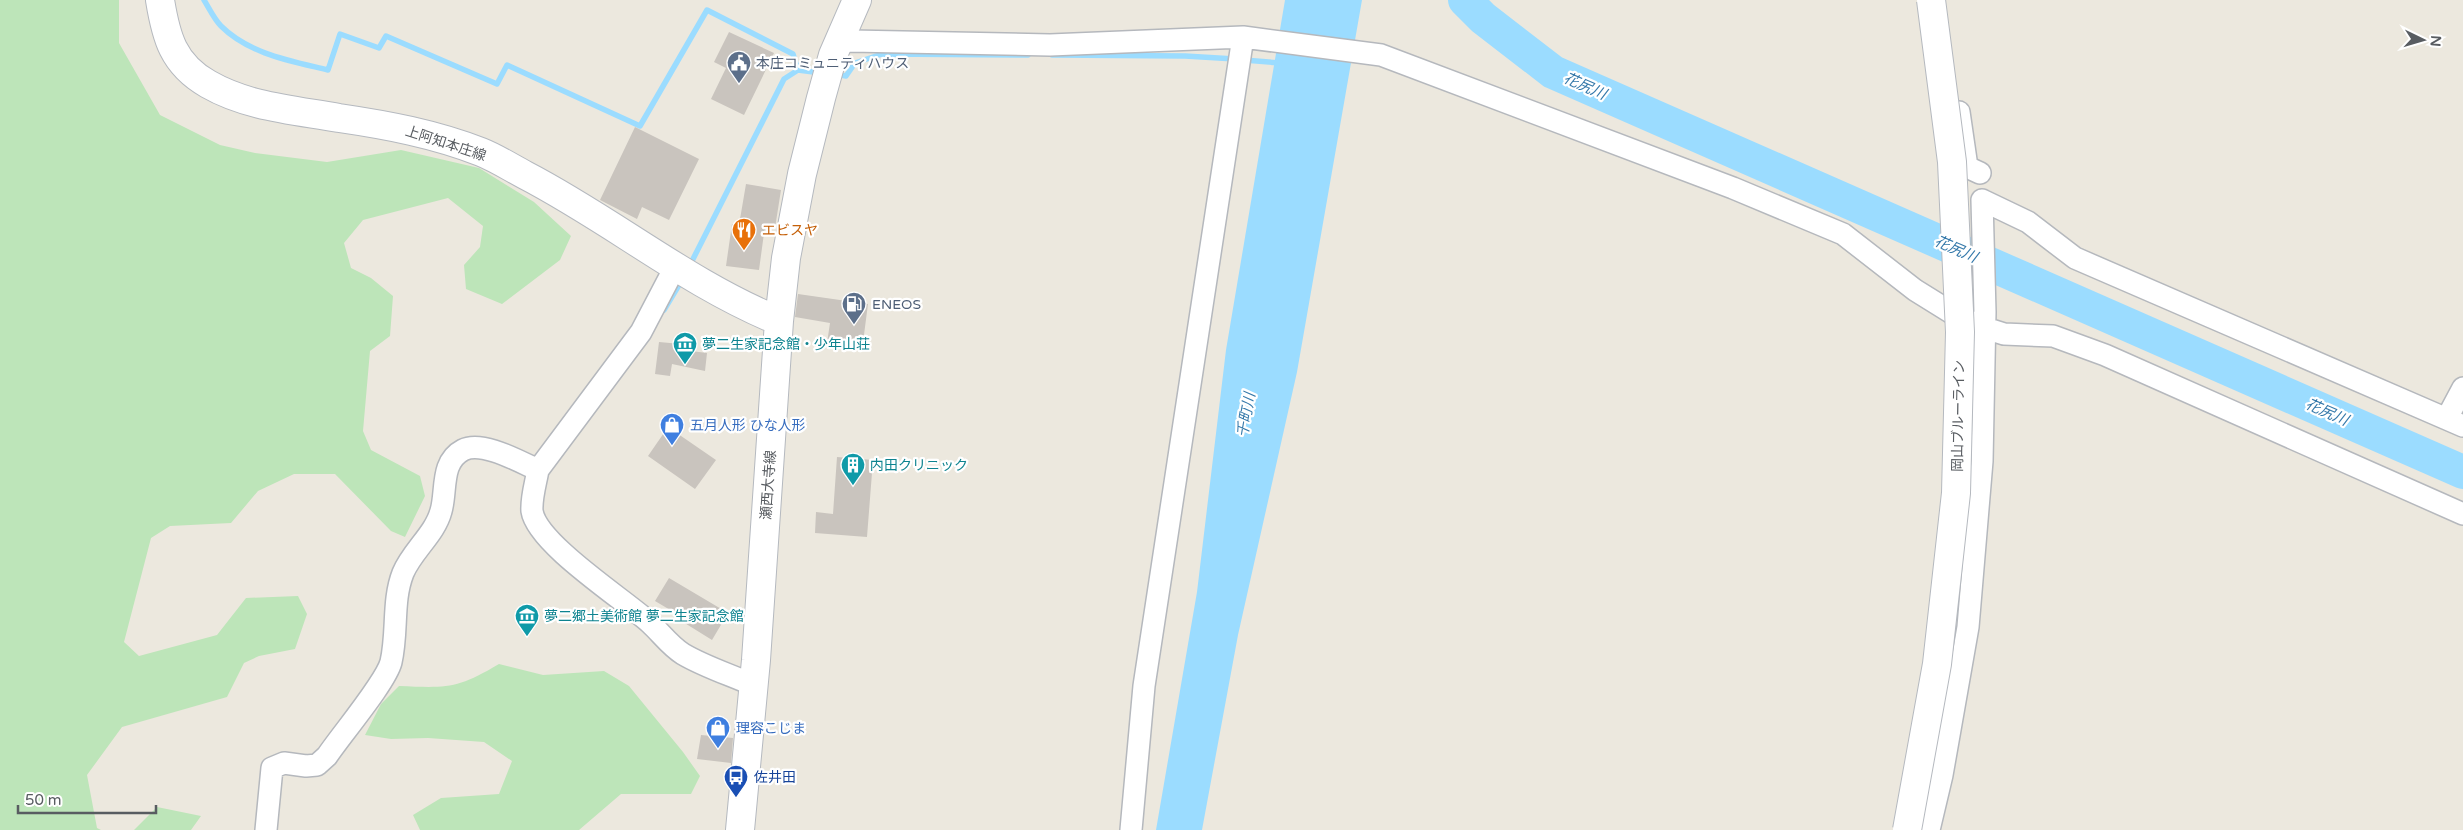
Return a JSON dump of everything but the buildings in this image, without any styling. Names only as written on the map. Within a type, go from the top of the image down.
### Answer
[{"type":"main road","name":"上阿知本庄線","points":[[160,0],[166,36],[174,53],[193,74],[207,84],[232,96],[262,106],[404,129],[483,153],[553,190],[683,271],[756,312],[779,321]]},
{"type":"main road","name":"瀬西大寺線","points":[[740,830],[753,685],[779,321],[786,258],[802,174],[821,98],[835,49],[856,0]]},
{"type":"main road","name":"岡山ブルーライン","points":[[1907,830],[1937,664],[1956,493],[1960,332],[1952,162],[1931,0]]},
{"type":"street","points":[[1942,0],[1967,167],[1980,173]]},
{"type":"street","points":[[835,49],[1050,45],[1243,37],[1367,52],[1733,188],[1844,234],[1915,290],[1952,313],[1985,320],[2004,334],[2053,336],[2105,355],[2463,514]]},
{"type":"street","points":[[1131,830],[1144,686],[1243,37]]},
{"type":"street","points":[[1929,830],[1942,775],[1968,627],[1982,461],[1985,320],[1982,200],[2028,222],[2075,258],[2455,422],[2463,388]]},
{"type":"street","points":[[683,271],[641,332],[538,470],[532,512],[538,524],[554,544],[588,575],[650,623],[669,643],[683,654],[753,685]]},
{"type":"street","points":[[266,830],[267,802],[272,768],[284,763],[306,766],[317,765],[327,756],[383,679],[391,663],[398,587],[407,563],[441,512],[445,478],[449,465],[463,450],[475,447],[500,452],[538,470]]},
{"type":"green space","points":[[0,0],[119,0],[119,43],[160,115],[220,145],[255,153],[327,162],[401,150],[479,168],[534,202],[571,236],[560,260],[502,304],[466,289],[464,265],[480,247],[483,226],[448,198],[363,220],[344,243],[351,268],[371,278],[393,296],[390,336],[370,351],[363,431],[371,450],[420,476],[425,496],[405,537],[391,531],[335,474],[294,474],[258,491],[231,523],[170,526],[151,538],[124,642],[139,656],[217,635],[246,598],[298,596],[307,614],[295,649],[259,656],[244,663],[227,697],[122,727],[87,775],[97,828],[101,830],[0,830]]},
{"type":"green space","points":[[499,664],[543,675],[604,671],[629,686],[683,752],[700,776],[691,794],[621,794],[579,830],[420,830],[413,815],[441,798],[499,794],[512,761],[484,742],[428,738],[391,739],[365,735],[381,704],[399,686],[441,687],[451,685],[472,678]]},
{"type":"green space","points":[[157,807],[201,816],[191,830],[134,830]]},
{"type":"water","name":"千町川","points":[[1285,0],[1362,0],[1297,372],[1238,635],[1202,830],[1156,830],[1197,592],[1226,350]]},
{"type":"waterway","points":[[204,0],[218,23],[232,36],[257,50],[285,60],[328,70],[340,34],[379,48],[386,36],[497,84],[507,65],[640,126],[707,10],[793,54],[798,70]]},
{"type":"waterway","name":"花尻川","points":[[1465,0],[1483,18],[1553,72],[2463,472]]},
{"type":"waterway","points":[[835,74],[846,76],[855,63],[882,54],[1028,55]]},
{"type":"waterway","points":[[1052,55],[1185,56],[1235,59]]},
{"type":"waterway","points":[[1244,60],[1280,63]]},
{"type":"waterway","points":[[689,267],[784,79],[798,70],[821,73]]},
{"type":"waterway","points":[[664,310],[682,280]]},
{"type":"place","name":"本庄コミュニティハウス","points":[[739,84]]},
{"type":"place","name":"エビスヤ","points":[[744,251]]},
{"type":"place","name":"ENEOS","points":[[854,325]]},
{"type":"place","name":"夢二生家記念館・少年山荘","points":[[685,365]]},
{"type":"place","name":"五月人形 ひな人形","points":[[672,446]]},
{"type":"place","name":"内田クリニック","points":[[853,486]]},
{"type":"place","name":"夢二郷土美術館 夢二生家記念館","points":[[527,637]]},
{"type":"place","name":"理容こじま","points":[[718,749]]},
{"type":"place","name":"佐井田","points":[[736,798]]}]
